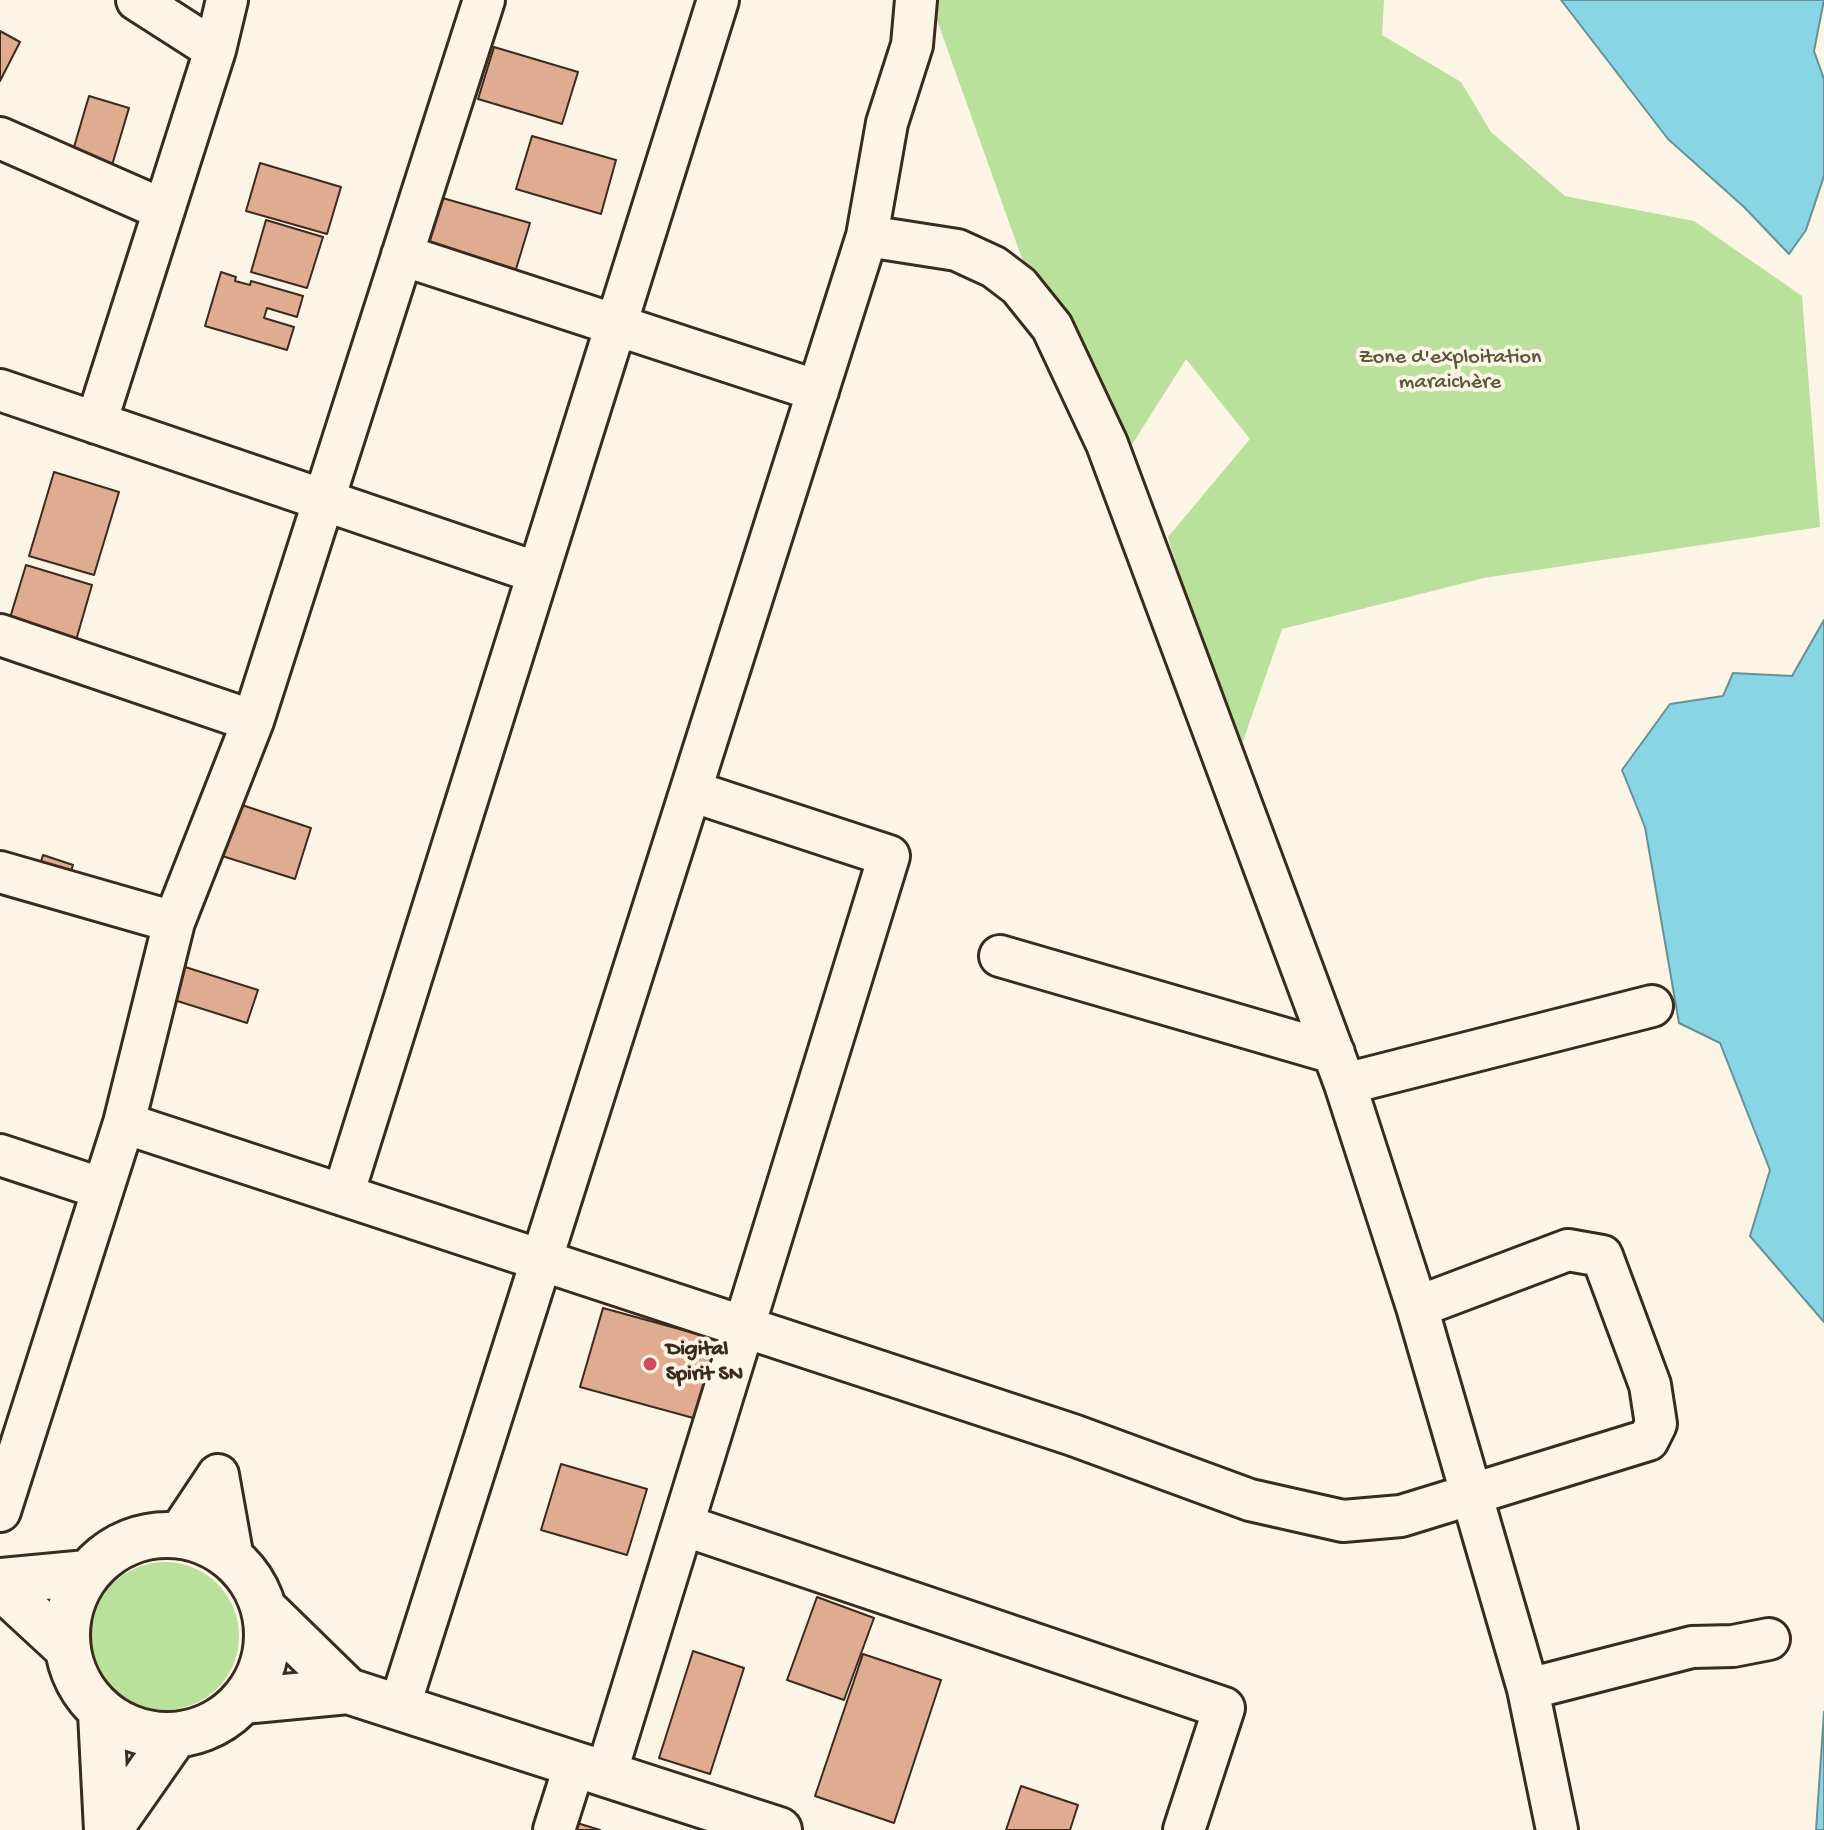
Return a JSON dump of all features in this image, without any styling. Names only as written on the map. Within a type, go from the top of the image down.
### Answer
[{"type":"street","points":[[137,0],[215,50]]},
{"type":"street","points":[[96,423],[215,50],[227,0]]},
{"type":"street","points":[[0,1511],[124,1123],[174,922],[253,721],[484,0]]},
{"type":"street","points":[[343,1195],[718,0]]},
{"type":"street","points":[[399,1708],[867,236],[887,123],[912,45],[916,0]]},
{"type":"street","points":[[0,138],[164,210]]},
{"type":"street","points":[[867,236],[957,250],[994,267],[1019,286],[1052,327],[1107,444],[1339,1069],[1417,1307],[1528,1689],[1557,1830]]},
{"type":"street","points":[[402,255],[818,391]]},
{"type":"street","points":[[0,390],[538,573]]},
{"type":"street","points":[[0,635],[253,721]]},
{"type":"street","points":[[554,1830],[590,1769],[683,1525],[889,856],[691,791]]},
{"type":"street","points":[[0,872],[174,922]]},
{"type":"street","points":[[1000,956],[1339,1069],[1652,1006]]},
{"type":"street","points":[[124,1123],[1073,1435],[1250,1500],[1343,1521],[1401,1516],[1473,1497],[1648,1440],[1656,1424],[1650,1385],[1602,1256],[1568,1250],[1417,1307]]},
{"type":"street","points":[[0,1155],[103,1189]]},
{"type":"street","points":[[178,1535],[218,1475],[233,1559]]},
{"type":"street","points":[[683,1525],[1224,1708],[1184,1830]]},
{"type":"street","points":[[178,1535],[207,1542],[233,1559],[252,1581],[264,1609],[267,1641],[263,1662],[243,1701],[212,1726],[174,1737],[136,1732],[101,1713],[77,1683],[66,1647],[69,1608],[87,1573],[113,1550],[144,1537],[178,1535]]},
{"type":"street","points":[[0,1584],[87,1573]]},
{"type":"street","points":[[0,1584],[66,1647]]},
{"type":"street","points":[[264,1609],[348,1691]]},
{"type":"street","points":[[1528,1689],[1692,1647],[1733,1646],[1769,1639]]},
{"type":"street","points":[[243,1701],[348,1691],[779,1830]]},
{"type":"street","points":[[101,1713],[108,1830]]},
{"type":"street","points":[[108,1830],[174,1737]]},
{"type":"green space","name":"Zone d'exploitation maraichère","points":[[934,0],[1384,0],[1382,35],[1461,82],[1491,132],[1565,196],[1694,221],[1802,296],[1820,527],[1484,578],[1282,629],[1234,767],[1168,537],[1250,439],[1186,359],[1121,462],[1021,256],[932,6]]},
{"type":"green space","points":[[165,1562],[193,1568],[217,1584],[233,1608],[239,1636],[233,1664],[217,1688],[193,1704],[165,1710],[137,1704],[113,1688],[97,1664],[91,1636],[97,1608],[113,1584],[137,1568]]},
{"type":"water","points":[[1561,0],[1824,0],[1814,51],[1824,79],[1824,176],[1806,230],[1789,254],[1744,207],[1668,139]]},
{"type":"water","points":[[1824,620],[1824,1322],[1750,1236],[1770,1170],[1720,1043],[1679,1023],[1645,827],[1622,770],[1670,704],[1723,696],[1733,673],[1792,676]]},
{"type":"water","points":[[1824,1712],[1824,1830],[1816,1830]]},
{"type":"building","points":[[0,31],[20,42],[0,81]]},
{"type":"building","points":[[494,47],[578,72],[562,124],[478,99]]},
{"type":"building","points":[[89,96],[129,108],[104,192],[64,181]]},
{"type":"building","points":[[532,136],[616,160],[601,214],[516,189]]},
{"type":"building","points":[[260,163],[341,187],[327,234],[246,211]]},
{"type":"building","points":[[439,197],[530,223],[513,279],[423,253]]},
{"type":"building","points":[[266,220],[323,237],[307,288],[251,272]]},
{"type":"building","points":[[221,272],[236,277],[235,281],[250,285],[251,281],[303,296],[297,317],[267,308],[264,318],[294,327],[287,350],[205,326]]},
{"type":"building","points":[[54,472],[119,492],[94,575],[29,556]]},
{"type":"building","points":[[26,565],[92,585],[70,661],[3,641]]},
{"type":"building","points":[[236,803],[311,828],[295,879],[219,855]]},
{"type":"building","points":[[43,855],[73,865],[67,885],[37,875]]},
{"type":"building","points":[[182,966],[258,990],[247,1023],[171,999]]},
{"type":"building","name":"Digital Spirit SN","points":[[603,1308],[719,1340],[697,1419],[580,1387]]},
{"type":"building","points":[[561,1464],[647,1489],[627,1555],[541,1530]]},
{"type":"building","points":[[817,1597],[874,1618],[844,1700],[787,1680]]},
{"type":"building","points":[[693,1651],[744,1668],[710,1774],[659,1758]]},
{"type":"building","points":[[863,1654],[941,1680],[894,1823],[815,1796]]},
{"type":"building","points":[[1021,1786],[1078,1805],[1070,1830],[1006,1830]]},
{"type":"building","points":[[564,1819],[600,1830],[561,1830]]},
{"type":"place","name":"Digital Spirit SN","points":[[650,1364]]}]
